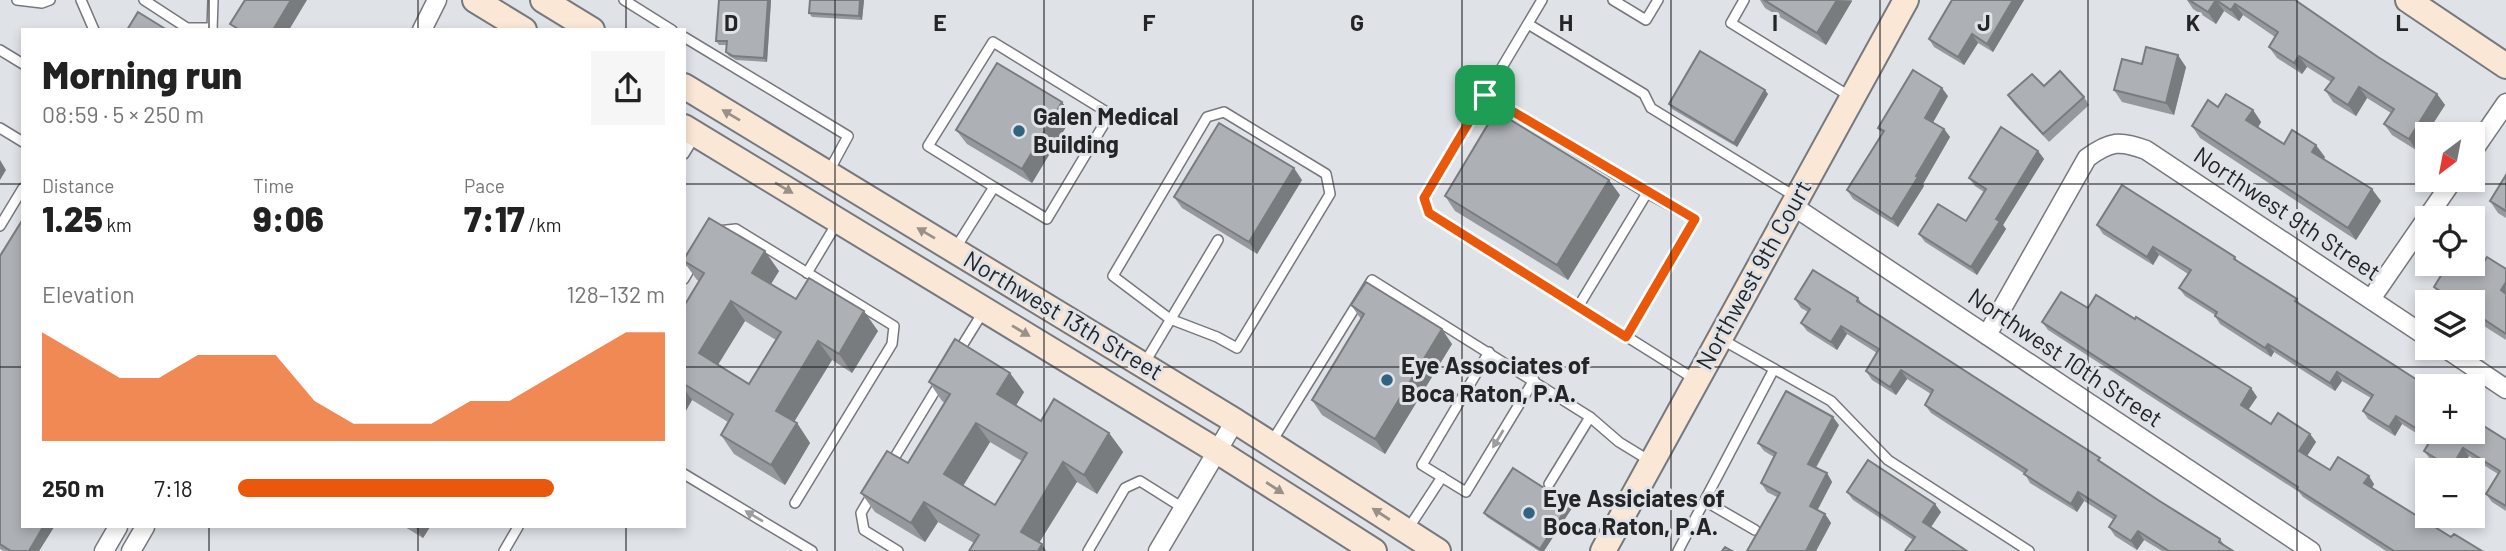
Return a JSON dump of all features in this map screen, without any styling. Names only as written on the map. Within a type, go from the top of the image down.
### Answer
[{"type":"street","points":[[423,28],[438,0]]},
{"type":"street","points":[[475,0],[521,28]]},
{"type":"street","points":[[543,0],[589,28]]},
{"type":"street","name":"Northwest 9th Court","points":[[1603,551],[1906,0]]},
{"type":"street","points":[[2408,0],[2506,65]]},
{"type":"street","name":"Northwest 13th Street","points":[[686,87],[1235,421],[1438,551]]},
{"type":"street","points":[[2485,134],[2506,103]]},
{"type":"street","name":"Northwest 13th Street","points":[[688,138],[838,221],[1217,451],[1374,551]]},
{"type":"street","name":"Northwest 9th Street","points":[[1987,335],[2087,158],[2105,145],[2126,142],[2146,150],[2415,329]]},
{"type":"street","points":[[2371,299],[2445,192]]},
{"type":"street","name":"Northwest 10th Street","points":[[1795,202],[1987,335],[2311,551]]},
{"type":"street","points":[[2463,360],[2506,389]]},
{"type":"street","points":[[1158,551],[1235,421]]},
{"type":"street","points":[[104,551],[117,528]]},
{"type":"street","points":[[131,551],[144,528]]},
{"type":"lane","points":[[16,0],[42,3],[50,0]]},
{"type":"lane","points":[[81,0],[93,28]]},
{"type":"lane","points":[[144,0],[187,27],[200,28]]},
{"type":"lane","points":[[212,0],[212,28]]},
{"type":"lane","points":[[624,0],[669,28]]},
{"type":"lane","points":[[1542,0],[1424,198],[1429,213],[1696,380]]},
{"type":"lane","points":[[1613,0],[1646,20],[1658,0]]},
{"type":"lane","points":[[1744,0],[1731,23],[1852,98]]},
{"type":"lane","points":[[1528,24],[1644,94],[1651,108],[1795,202]]},
{"type":"lane","points":[[686,38],[848,136],[828,173]]},
{"type":"lane","points":[[993,42],[1110,114],[1047,219],[994,187],[928,146],[993,42]]},
{"type":"lane","points":[[0,50],[21,63]]},
{"type":"lane","points":[[1485,95],[1695,219],[1626,337]]},
{"type":"lane","points":[[1224,112],[1326,174],[1331,194],[1237,348],[1217,337],[1170,319],[1114,275],[1207,117],[1224,112]]},
{"type":"lane","points":[[0,128],[21,141]]},
{"type":"lane","points":[[954,250],[994,187]]},
{"type":"lane","points":[[0,226],[21,191]]},
{"type":"lane","points":[[1578,307],[1647,193]]},
{"type":"lane","points":[[807,273],[838,221]]},
{"type":"lane","points":[[712,231],[736,229],[894,327],[892,344],[795,503]]},
{"type":"lane","points":[[1143,365],[1218,240]]},
{"type":"lane","points":[[686,276],[698,255]]},
{"type":"lane","points":[[1270,443],[1371,280],[1534,380],[1590,417],[1619,442],[1652,462]]},
{"type":"lane","points":[[950,366],[984,309]]},
{"type":"lane","points":[[1720,338],[1831,401],[1888,460],[2029,551]]},
{"type":"lane","points":[[1489,352],[1422,465],[1466,492],[1534,380]]},
{"type":"lane","points":[[1678,551],[1774,369]]},
{"type":"lane","points":[[898,551],[864,530],[861,513],[943,377]]},
{"type":"lane","points":[[1549,484],[1590,417]]},
{"type":"lane","points":[[686,475],[812,551]]},
{"type":"lane","points":[[1407,531],[1442,477]]},
{"type":"lane","points":[[1088,551],[1125,488],[1140,481],[1183,508]]},
{"type":"lane","points":[[1704,501],[1755,530]]},
{"type":"lane","points":[[504,551],[517,528]]},
{"type":"building","points":[[245,0],[291,0],[274,28],[237,28],[230,24]]},
{"type":"building","points":[[719,0],[768,0],[764,58],[733,56],[726,52],[727,41],[716,41]]},
{"type":"building","points":[[810,0],[860,0],[859,16],[809,13]]},
{"type":"building","points":[[1764,0],[1837,0],[1817,33]]},
{"type":"building","points":[[1952,0],[2013,0],[1987,44],[1972,34],[1958,57],[1929,39]]},
{"type":"building","points":[[2189,0],[2216,0],[2208,12]]},
{"type":"building","points":[[2216,0],[2295,0],[2437,94],[2420,122],[2415,122],[2415,129],[2409,139],[2384,124],[2394,109],[2359,87],[2348,105],[2325,90],[2334,78],[2299,56],[2294,63],[2269,47],[2278,32],[2235,4],[2231,10]]},
{"type":"building","points":[[138,12],[164,28],[128,28]]},
{"type":"building","points":[[2146,47],[2178,55],[2166,103],[2114,90],[2122,59],[2142,64]]},
{"type":"building","points":[[1700,51],[1765,90],[1734,143],[1669,104]]},
{"type":"building","name":"Galen Medical Building","points":[[997,63],[1062,102],[1022,169],[956,130]]},
{"type":"building","points":[[1913,70],[1942,88],[1925,118],[1944,129],[1892,219],[1847,190],[1884,131],[1878,128]]},
{"type":"building","points":[[2060,71],[2084,97],[2043,134],[2008,95],[2032,74],[2044,86]]},
{"type":"building","points":[[2226,94],[2253,110],[2246,120],[2284,144],[2292,130],[2316,145],[2312,152],[2372,189],[2348,228],[2192,126],[2208,100],[2218,107]]},
{"type":"building","points":[[1496,111],[1609,180],[1557,265],[1445,196]]},
{"type":"building","points":[[1219,123],[1294,168],[1249,242],[1174,197]]},
{"type":"building","points":[[2001,127],[2038,151],[1996,219],[2000,221],[1971,267],[1919,234],[1938,204],[1966,221],[1986,189],[1969,178]]},
{"type":"building","points":[[2506,175],[2506,211],[2490,201]]},
{"type":"building","points":[[2122,185],[2235,257],[2234,259],[2297,299],[2295,301],[2415,379],[2415,428],[2396,416],[2389,427],[2363,411],[2373,395],[2337,372],[2330,383],[2268,344],[2265,348],[2215,316],[2217,312],[2179,288],[2191,270],[2153,247],[2147,257],[2097,225]]},
{"type":"building","points":[[709,218],[765,251],[752,273],[796,299],[809,278],[864,311],[839,354],[818,341],[776,411],[797,423],[771,465],[721,435],[733,414],[686,385],[686,303],[704,273],[686,262],[686,256]],"holes":[[[731,301],[781,332],[749,384],[699,353]]]},
{"type":"building","points":[[21,222],[21,528],[42,528],[29,551],[11,551],[0,544],[0,256]]},
{"type":"building","points":[[2487,257],[2506,269],[2506,282],[2501,290],[2506,294],[2506,334],[2485,320],[2485,290],[2438,290],[2434,287],[2441,276],[2485,276]]},
{"type":"building","points":[[1813,270],[2100,458],[2098,460],[2220,539],[2219,542],[2233,551],[2169,551],[2138,531],[2131,541],[2109,527],[2116,516],[2078,492],[2071,504],[2024,474],[2027,470],[1925,405],[1933,390],[1901,370],[1890,387],[1866,371],[1879,349],[1841,326],[1831,342],[1801,323],[1810,309],[1795,299]]},
{"type":"building","name":"Eye Associates of Boca Raton, P.A.","points":[[1366,282],[1442,329],[1375,439],[1312,400],[1364,314],[1351,305]]},
{"type":"building","points":[[2061,292],[2088,308],[2096,295],[2251,388],[2241,405],[2271,424],[2278,413],[2310,434],[2299,451],[2330,470],[2338,457],[2369,476],[2364,483],[2415,515],[2415,528],[2436,528],[2451,537],[2454,534],[2482,551],[2394,551],[2042,322]]},
{"type":"building","points":[[955,339],[1010,373],[997,394],[1041,421],[1054,399],[1109,433],[1084,475],[1063,462],[1021,532],[1042,544],[1038,551],[969,551],[979,535],[924,502],[911,523],[861,493],[887,451],[908,463],[950,394],[929,382]],"holes":[[[976,423],[1027,453],[995,505],[944,474]]]},
{"type":"building","points":[[1786,391],[1833,417],[1808,464],[1827,473],[1810,506],[1825,514],[1806,551],[1747,551],[1780,493],[1761,483],[1776,453],[1758,443]]},
{"type":"building","points":[[2485,427],[2506,440],[2506,506],[2486,494],[2500,471],[2485,462],[2485,458],[2479,458],[2463,448],[2457,458],[2435,458],[2424,451],[2428,444],[2485,444]]},
{"type":"building","points":[[1868,460],[1935,504],[1923,522],[1967,551],[1905,551],[1915,537],[1847,492]]},
{"type":"building","name":"Eye Assiciates of Boca Raton, P.A.","points":[[1513,468],[1569,504],[1540,549],[1484,513]]},
{"type":"place","name":"Galen Medical Building","points":[[1019,131]]},
{"type":"place","name":"Eye Associates of Boca Raton, P.A.","points":[[1387,380]]},
{"type":"place","name":"Eye Assiciates of Boca Raton, P.A.","points":[[1529,513]]},
{"type":"route","points":[[1485,95],[1695,219],[1626,337],[1429,213],[1424,198],[1485,95]]}]
